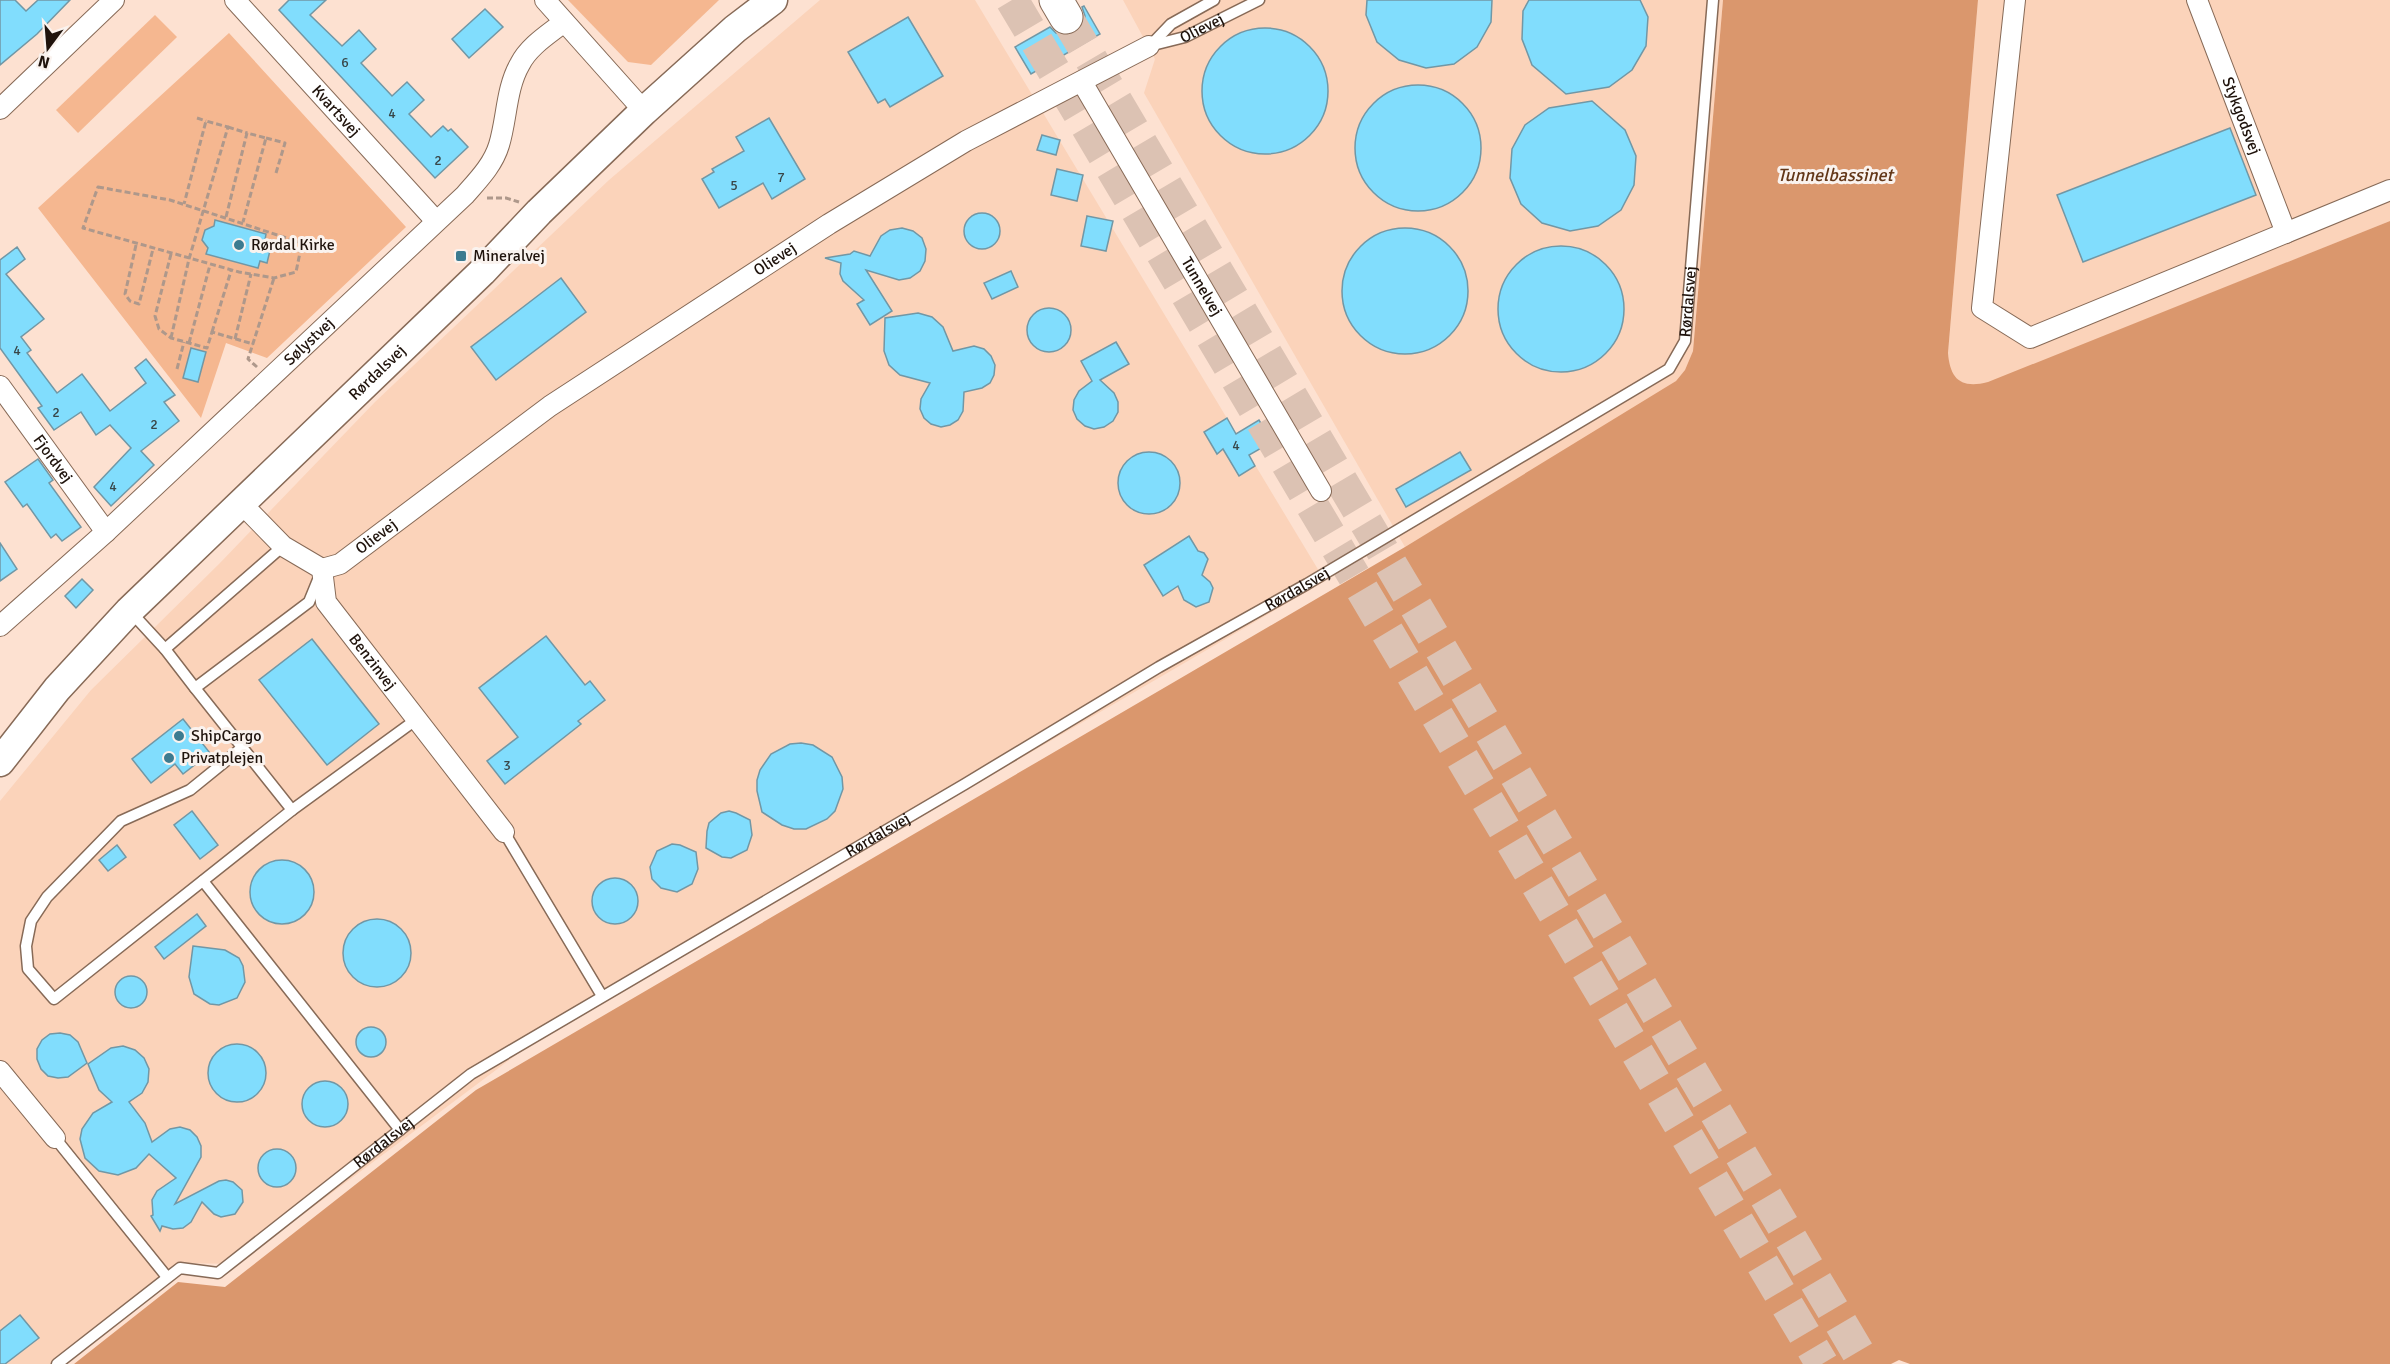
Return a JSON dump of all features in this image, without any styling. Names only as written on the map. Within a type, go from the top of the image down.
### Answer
[{"type":"street","points":[[0,109],[114,0]]},
{"type":"street","name":"Kvartsvej","points":[[235,0],[435,221]]},
{"type":"street","points":[[545,0],[644,111]]},
{"type":"street","name":"Rørdalsvej","points":[[0,762],[57,689],[129,610],[482,272],[539,212],[644,111],[735,29],[772,0]]},
{"type":"street","points":[[2015,0],[1982,308],[2030,338],[2390,190]]},
{"type":"street","name":"Stykgodsvej","points":[[2197,0],[2286,233]]},
{"type":"street","name":"Sølystvej","points":[[0,626],[106,532],[465,195],[484,174],[499,147],[514,77],[520,63],[529,51],[564,22]]},
{"type":"street","name":"Olievej","points":[[322,569],[340,564],[550,406],[820,230],[966,141],[1149,46]]},
{"type":"street","name":"Tunnelvej","points":[[1082,82],[1321,491]]},
{"type":"street","name":"Fjordvej","points":[[0,386],[106,532]]},
{"type":"street","points":[[240,502],[283,546],[322,569]]},
{"type":"street","name":"Benzinvej","points":[[322,569],[326,602],[504,832]]},
{"type":"street","points":[[0,1071],[55,1138]]},
{"type":"lane","points":[[1149,46],[1171,24],[1214,0]]},
{"type":"lane","name":"Olievej","points":[[1149,46],[1185,38],[1259,0]]},
{"type":"lane","name":"Rørdalsvej","points":[[57,1364],[180,1268],[218,1273],[471,1074],[965,784],[1159,667],[1307,584],[1669,369],[1685,341],[1713,0]]},
{"type":"lane","points":[[165,649],[283,546]]},
{"type":"lane","points":[[195,688],[309,602],[322,569]]},
{"type":"lane","points":[[129,610],[165,649],[292,810]]},
{"type":"lane","points":[[243,747],[190,789],[121,821],[46,897],[31,921],[26,946],[28,969],[54,999],[292,810],[417,719]]},
{"type":"lane","points":[[504,832],[602,996]]},
{"type":"lane","points":[[203,881],[400,1130]]},
{"type":"lane","points":[[55,1138],[167,1277]]},
{"type":"path","points":[[197,118],[285,143],[276,173]]},
{"type":"path","points":[[184,204],[206,121]]},
{"type":"path","points":[[171,338],[189,259],[228,127]]},
{"type":"path","points":[[226,217],[247,133]]},
{"type":"path","points":[[243,222],[266,138]]},
{"type":"path","points":[[98,187],[184,204],[302,243],[296,272],[274,278],[231,270],[171,255],[83,228],[98,187]]},
{"type":"path","points":[[489,198],[506,198]]},
{"type":"path","points":[[136,245],[125,294],[130,301],[139,304],[153,249]]},
{"type":"path","points":[[171,255],[156,316],[159,329],[171,338],[207,348],[231,270]]},
{"type":"path","points":[[189,343],[210,265]]},
{"type":"path","points":[[235,339],[251,274]]},
{"type":"path","points":[[269,377],[248,359],[274,278]]},
{"type":"path","points":[[212,332],[253,344]]},
{"type":"path","points":[[177,369],[184,342]]},
{"type":"shaded area","points":[[568,0],[719,0],[651,65],[628,62]]},
{"type":"shaded area","points":[[820,0],[975,0],[1325,581],[532,1043],[237,1264],[179,1263],[55,1364],[0,1364],[0,801],[91,690],[219,564],[375,402],[609,180]]},
{"type":"shaded area","points":[[1123,0],[1723,0],[1693,351],[1685,370],[1676,381],[1660,392],[1405,547],[1144,93],[1155,59]]},
{"type":"shaded area","points":[[1978,0],[2390,0],[2390,221],[1988,383],[1974,386],[1959,381],[1949,369],[1948,353]]},
{"type":"shaded area","points":[[155,15],[177,37],[78,133],[56,110]]},
{"type":"shaded area","points":[[229,33],[406,227],[267,358],[226,343],[201,418],[38,208]]},
{"type":"water","name":"Tunnelbassinet","points":[[1723,0],[1978,0],[1948,353],[1954,375],[1964,383],[1988,382],[2390,221],[2390,1364],[1910,1364],[1899,1360],[1891,1364],[74,1364],[178,1282],[225,1287],[476,1090],[1405,547],[1676,381],[1685,370],[1693,351]]},
{"type":"building","points":[[0,0],[15,0],[26,11],[38,0],[70,0],[37,34],[0,65]]},
{"type":"building","points":[[289,0],[326,0],[310,15],[342,46],[359,30],[376,49],[361,63],[392,96],[407,82],[424,100],[409,114],[431,137],[443,126],[448,131],[451,129],[468,147],[435,178],[279,10]]},
{"type":"building","points":[[1367,0],[1492,0],[1491,22],[1477,47],[1454,64],[1426,68],[1399,60],[1377,42],[1366,15]]},
{"type":"building","points":[[1529,0],[1640,0],[1648,17],[1646,46],[1632,70],[1609,87],[1566,94],[1532,65],[1522,39],[1523,11]]},
{"type":"building","points":[[1084,6],[1100,34],[1031,74],[1015,47],[1050,27],[1056,33],[1066,36],[1076,33],[1083,26],[1085,16],[1082,7]]},
{"type":"building","points":[[485,9],[503,27],[469,58],[452,39]]},
{"type":"building","points":[[908,17],[943,76],[890,107],[885,99],[878,103],[848,52]]},
{"type":"building","points":[[1265,28],[1289,33],[1309,47],[1323,67],[1328,91],[1323,115],[1309,135],[1289,149],[1265,154],[1241,149],[1221,135],[1207,115],[1202,91],[1207,67],[1221,47],[1241,33]]},
{"type":"building","points":[[1418,85],[1442,90],[1462,104],[1476,124],[1481,148],[1476,172],[1462,192],[1442,206],[1418,211],[1394,206],[1374,192],[1360,172],[1355,148],[1360,124],[1374,104],[1394,90]]},
{"type":"building","points":[[1592,101],[1625,130],[1636,156],[1634,185],[1621,210],[1598,226],[1570,231],[1542,223],[1521,204],[1510,178],[1512,149],[1525,125],[1549,108]]},
{"type":"building","points":[[769,118],[805,179],[772,199],[763,183],[719,208],[702,179],[714,172],[712,169],[744,151],[736,137]]},
{"type":"building","points":[[2230,128],[2256,195],[2083,262],[2057,195]]},
{"type":"building","points":[[1042,135],[1060,140],[1056,155],[1037,150]]},
{"type":"building","points":[[1057,169],[1083,175],[1077,201],[1051,195]]},
{"type":"building","points":[[982,213],[994,219],[1000,231],[994,243],[982,249],[970,243],[964,231],[970,219]]},
{"type":"building","points":[[1087,216],[1113,221],[1106,251],[1081,246]]},
{"type":"building","name":"Rørdal Kirke","points":[[215,220],[266,234],[265,240],[272,242],[267,263],[260,261],[258,268],[206,254],[208,248],[202,240],[205,230],[214,226]]},
{"type":"building","points":[[902,228],[913,231],[922,238],[926,249],[925,261],[920,271],[910,278],[899,280],[866,270],[892,311],[870,325],[857,304],[864,300],[843,281],[840,274],[841,263],[825,258],[850,254],[854,251],[870,256],[881,236],[890,230]]},
{"type":"building","points":[[1405,228],[1429,233],[1449,247],[1463,267],[1468,291],[1463,315],[1449,335],[1429,349],[1405,354],[1381,349],[1361,335],[1347,315],[1342,291],[1347,267],[1361,247],[1381,233]]},
{"type":"building","points":[[1561,246],[1585,251],[1605,265],[1619,285],[1624,309],[1619,333],[1605,353],[1585,367],[1561,372],[1537,367],[1517,353],[1503,333],[1498,309],[1503,285],[1517,265],[1537,251]]},
{"type":"building","points":[[17,247],[25,259],[6,274],[44,319],[21,337],[31,350],[27,353],[57,393],[82,374],[110,411],[146,383],[135,368],[146,359],[175,395],[164,402],[179,421],[141,451],[154,465],[111,506],[94,487],[131,448],[110,425],[96,435],[81,412],[54,430],[38,408],[42,406],[0,348],[0,260]]},
{"type":"building","points":[[1011,271],[1018,287],[992,299],[984,283]]},
{"type":"building","points":[[561,278],[586,312],[496,380],[471,347]]},
{"type":"building","points":[[1049,308],[1064,315],[1071,330],[1064,345],[1049,352],[1034,345],[1027,330],[1034,315]]},
{"type":"building","points":[[918,313],[932,317],[943,327],[953,351],[974,346],[984,349],[991,356],[995,365],[990,383],[982,388],[964,392],[963,411],[958,420],[950,425],[941,427],[931,424],[924,418],[920,409],[921,399],[930,383],[900,375],[889,365],[884,351],[885,318]]},
{"type":"building","points":[[1116,342],[1129,364],[1100,380],[1114,393],[1118,402],[1118,412],[1113,421],[1104,427],[1094,429],[1085,426],[1077,419],[1073,410],[1074,400],[1079,391],[1092,381],[1081,361]]},
{"type":"building","points":[[191,348],[206,352],[198,382],[183,378]]},
{"type":"building","points":[[1227,418],[1236,434],[1259,420],[1272,442],[1249,455],[1255,466],[1239,476],[1223,449],[1217,454],[1204,432]]},
{"type":"building","points":[[1149,452],[1171,461],[1180,483],[1171,505],[1149,514],[1127,505],[1118,483],[1127,461]]},
{"type":"building","points":[[1460,452],[1471,470],[1406,507],[1396,489]]},
{"type":"building","points":[[38,459],[53,480],[49,483],[81,527],[62,541],[56,534],[51,538],[27,504],[23,507],[5,482]]},
{"type":"building","points":[[1189,536],[1198,551],[1204,553],[1208,559],[1202,575],[1213,588],[1209,602],[1196,607],[1184,600],[1178,586],[1163,596],[1144,565]]},
{"type":"building","points":[[0,543],[17,569],[0,581]]},
{"type":"building","points":[[82,579],[93,590],[76,608],[65,596]]},
{"type":"building","points":[[546,636],[585,685],[590,681],[605,700],[578,721],[581,724],[505,784],[487,761],[518,737],[479,688]]},
{"type":"building","points":[[312,639],[379,724],[327,765],[259,680]]},
{"type":"building","name":"ShipCargo","points":[[183,719],[210,753],[183,774],[175,764],[151,783],[132,759]]},
{"type":"building","points":[[790,744],[813,745],[832,757],[842,777],[843,789],[835,811],[827,819],[806,829],[794,829],[782,825],[762,812],[757,780],[760,770],[771,754]]},
{"type":"building","points":[[192,811],[218,845],[200,859],[174,825]]},
{"type":"building","points":[[729,811],[750,820],[752,835],[747,850],[731,858],[722,857],[706,848],[709,823],[721,813]]},
{"type":"building","points":[[672,844],[696,852],[698,869],[692,884],[677,892],[661,888],[652,879],[650,867],[657,851]]},
{"type":"building","points":[[117,845],[126,857],[108,871],[99,860]]},
{"type":"building","points":[[276,860],[288,860],[305,869],[312,880],[314,892],[312,904],[305,915],[288,924],[276,924],[264,919],[255,910],[250,898],[250,886],[255,874],[264,865]]},
{"type":"building","points":[[615,878],[631,885],[638,901],[631,917],[615,924],[599,917],[592,901],[599,885]]},
{"type":"building","points":[[197,914],[206,926],[164,959],[155,947]]},
{"type":"building","points":[[384,919],[396,925],[405,934],[411,946],[409,966],[401,977],[384,987],[370,987],[353,977],[345,966],[343,946],[353,929],[364,921]]},
{"type":"building","points":[[193,946],[225,950],[239,958],[243,966],[245,982],[237,998],[219,1005],[210,1004],[194,994],[189,977]]},
{"type":"building","points":[[131,976],[142,981],[147,992],[142,1003],[131,1008],[120,1003],[115,992],[120,981]]},
{"type":"building","points":[[371,1027],[382,1031],[386,1042],[382,1053],[371,1057],[360,1053],[356,1042],[360,1031]]},
{"type":"building","points":[[50,1034],[70,1035],[78,1042],[87,1063],[68,1077],[58,1078],[48,1076],[41,1069],[37,1059],[37,1049],[42,1040]]},
{"type":"building","points":[[237,1044],[253,1049],[261,1057],[266,1073],[261,1089],[253,1097],[237,1102],[221,1097],[213,1089],[208,1073],[213,1057],[221,1049]]},
{"type":"building","points":[[123,1046],[135,1050],[144,1058],[149,1069],[148,1082],[142,1093],[129,1102],[145,1123],[152,1142],[170,1129],[180,1127],[190,1130],[197,1137],[201,1146],[201,1157],[175,1204],[219,1181],[226,1180],[233,1182],[242,1190],[243,1202],[235,1214],[221,1217],[214,1214],[202,1202],[191,1222],[183,1228],[173,1229],[162,1226],[160,1231],[151,1216],[153,1215],[152,1200],[157,1191],[176,1178],[149,1154],[136,1168],[118,1175],[99,1171],[85,1158],[80,1139],[82,1129],[93,1113],[112,1102],[99,1090],[88,1064],[111,1048]]},
{"type":"building","points":[[325,1081],[341,1088],[348,1104],[341,1120],[325,1127],[309,1120],[302,1104],[309,1088]]},
{"type":"building","points":[[277,1149],[291,1154],[296,1168],[291,1182],[277,1187],[263,1182],[258,1168],[263,1154]]},
{"type":"building","points":[[20,1315],[39,1338],[5,1364],[0,1364],[0,1331]]},
{"type":"tunnel","points":[[1012,0],[1822,1364]]},
{"type":"tunnel","points":[[1066,17],[1865,1364]]},
{"type":"place","name":"Rørdal Kirke","points":[[239,245]]},
{"type":"place","name":"Mineralvej","points":[[461,256]]},
{"type":"place","name":"ShipCargo","points":[[179,736]]},
{"type":"place","name":"Privatplejen","points":[[169,758]]}]
